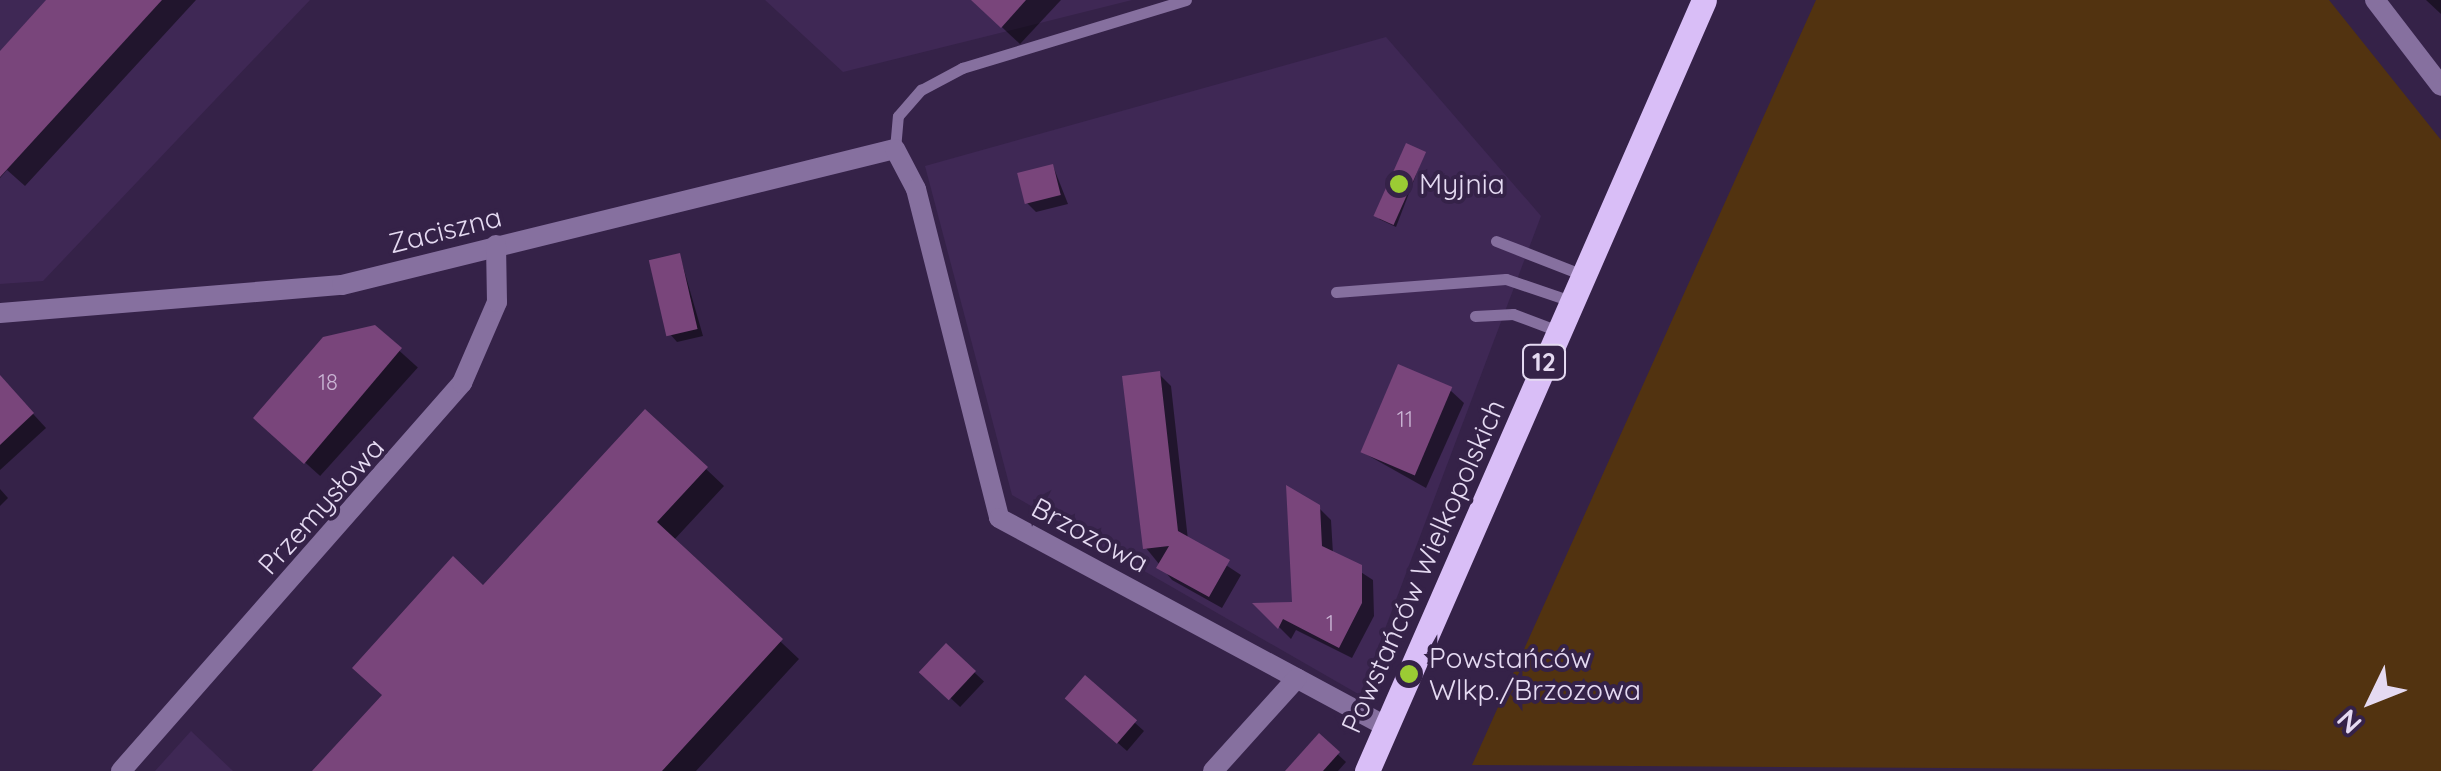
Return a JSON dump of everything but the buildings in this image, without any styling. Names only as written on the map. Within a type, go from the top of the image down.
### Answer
[{"type":"main road","name":"Powstańców Wielkopolskich","points":[[1367,771],[1704,0]]},
{"type":"street","points":[[2375,0],[2441,86]]},
{"type":"street","name":"Zaciszna","points":[[0,313],[309,290],[895,149]]},
{"type":"street","name":"Brzozowa","points":[[895,149],[916,189],[1000,518],[1386,726]]},
{"type":"street","name":"Przemysłowa","points":[[121,771],[462,382],[497,302],[496,246]]},
{"type":"street","points":[[1214,771],[1297,678]]},
{"type":"lane","points":[[895,149],[898,116],[948,75],[1186,0]]},
{"type":"lane","points":[[1496,241],[1582,275]]},
{"type":"lane","points":[[1336,292],[1506,278],[1571,301]]},
{"type":"lane","points":[[1475,316],[1513,314],[1558,331]]},
{"type":"shaded area","points":[[0,0],[310,0],[43,281],[0,284]]},
{"type":"shaded area","points":[[765,0],[1132,0],[843,72]]},
{"type":"shaded area","points":[[1816,0],[2329,0],[2441,140],[2441,771],[1472,765]]},
{"type":"shaded area","points":[[1386,37],[1541,216],[1360,695],[1012,495],[925,166]]},
{"type":"shaded area","points":[[191,731],[233,771],[155,771]]},
{"type":"place","name":"Myjnia","points":[[1399,184]]},
{"type":"place","name":"Powstańców Wlkp./Brzozowa","points":[[1409,674]]}]
